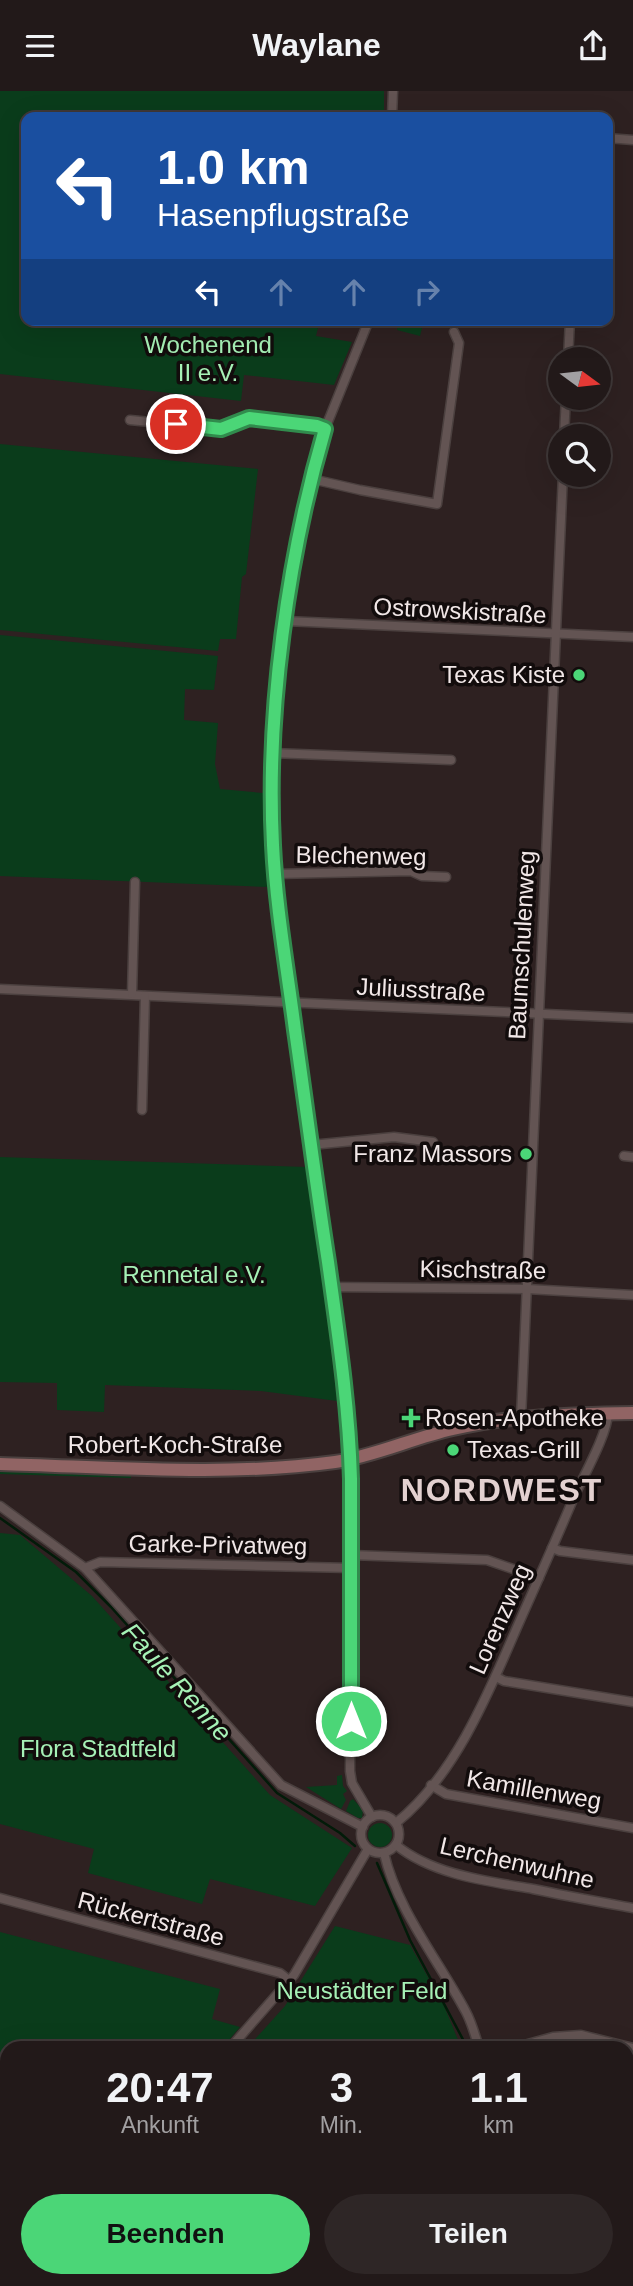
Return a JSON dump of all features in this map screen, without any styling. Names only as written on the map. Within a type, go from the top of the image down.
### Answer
[{"type":"street","points":[[392,112],[393,91]]},
{"type":"street","points":[[613,138],[633,140]]},
{"type":"street","points":[[367,326],[325,429],[297,549],[286,621],[272,753],[272,797],[275,874],[331,1287],[351,1459],[350,1771],[352,1783],[372,1817]]},
{"type":"street","points":[[569,347],[570,326]]},
{"type":"street","points":[[312,479],[437,504],[458,342],[454,332]]},
{"type":"street","points":[[130,420],[221,429],[249,418],[325,429]]},
{"type":"street","name":"Baumschulenweg","points":[[521,1418],[561,487]]},
{"type":"street","name":"Ostrowskistraße","points":[[286,621],[633,637]]},
{"type":"street","points":[[272,753],[451,760]]},
{"type":"street","name":"Blechenweg","points":[[275,874],[411,871],[422,876],[446,877]]},
{"type":"street","points":[[132,994],[135,882]]},
{"type":"street","name":"Juliusstraße","points":[[0,989],[633,1018]]},
{"type":"street","points":[[142,1110],[145,996]]},
{"type":"street","points":[[312,1145],[394,1137],[433,1142]]},
{"type":"street","name":"Kischstraße","points":[[331,1287],[527,1289],[633,1295]]},
{"type":"street","name":"Lorenzweg","points":[[396,1823],[431,1786],[463,1740],[496,1677],[607,1427],[608,1413]]},
{"type":"street","name":"Robert-Koch-Straße","points":[[0,1464],[217,1470],[303,1465],[351,1459],[445,1431],[521,1418],[633,1413]]},
{"type":"street","points":[[0,1506],[85,1569],[281,1785],[363,1827]]},
{"type":"street","points":[[552,1548],[633,1560]]},
{"type":"street","points":[[351,1555],[487,1560],[539,1578]]},
{"type":"street","name":"Garke-Privatweg","points":[[85,1569],[100,1562],[351,1568]]},
{"type":"street","points":[[496,1677],[504,1681],[633,1702]]},
{"type":"street","name":"Kamillenweg","points":[[431,1786],[446,1794],[633,1828]]},
{"type":"street","points":[[385,1816],[396,1823],[399,1834],[396,1846],[384,1853],[368,1849],[362,1839],[363,1827],[372,1817],[385,1816]]},
{"type":"street","name":"Lerchenwuhne","points":[[396,1846],[429,1864],[481,1880],[633,1908]]},
{"type":"street","points":[[237,2041],[290,1981],[368,1849]]},
{"type":"street","points":[[384,1853],[390,1874],[409,1914],[468,2015],[477,2041]]},
{"type":"street","name":"Rückertstraße","points":[[0,1898],[279,1973],[290,1981]]},
{"type":"street","points":[[539,2041],[580,2035],[604,2041]]},
{"type":"green space","name":"Wochenend II e.V.","points":[[0,91],[384,91],[384,112],[21,112],[21,326],[318,326],[316,336],[352,342],[334,385],[244,375],[241,401],[0,374]]},
{"type":"green space","points":[[398,326],[422,326],[420,336],[397,330]]},
{"type":"green space","points":[[0,444],[258,469],[236,639],[220,639],[218,651],[0,630]]},
{"type":"green space","points":[[0,635],[218,656],[214,690],[185,689],[184,720],[218,723],[215,764],[220,789],[263,793],[268,887],[0,876]]},
{"type":"green space","name":"Rennetal e.V.","points":[[0,1157],[307,1167],[337,1401],[261,1391],[105,1385],[104,1412],[57,1410],[57,1383],[0,1382]]},
{"type":"green space","points":[[0,1471],[131,1473],[131,1478],[0,1474]]},
{"type":"green space","name":"Flora Stadtfeld","points":[[0,1533],[20,1535],[92,1596],[270,1795],[352,1848],[315,1906],[210,1879],[202,1904],[88,1873],[94,1849],[0,1824]]},
{"type":"green space","points":[[342,1775],[343,1786],[347,1791],[343,1794],[346,1800],[341,1809],[306,1787],[337,1785],[337,1776]]},
{"type":"green space","points":[[353,1799],[363,1810],[362,1818],[346,1811]]},
{"type":"green space","points":[[380,1823],[389,1826],[392,1835],[389,1844],[380,1847],[371,1844],[368,1835],[371,1826]]},
{"type":"green space","name":"Neustädter Feld","points":[[335,1926],[410,1945],[444,2006],[459,2041],[253,2041],[285,2006]]},
{"type":"green space","points":[[0,1932],[220,1989],[212,2019],[240,2027],[228,2041],[0,2041]]},
{"type":"waterway","name":"Faule Renne","points":[[0,1518],[76,1572],[111,1607],[277,1793],[340,1833],[355,1846]]},
{"type":"waterway","name":"Faule Renne","points":[[377,1863],[410,1940],[464,2041]]},
{"type":"place","name":"Texas Kiste","points":[[579,675]]},
{"type":"place","name":"Franz Massors","points":[[526,1154]]},
{"type":"place","name":"Rosen-Apotheke","points":[[411,1418]]},
{"type":"place","name":"Texas-Grill","points":[[453,1450]]},
{"type":"district","name":"NORDWEST","points":[[502,1490]]},
{"type":"route","points":[[176,424],[221,429],[249,418],[325,429],[293,567],[276,700],[272,797],[277,897],[337,1325],[349,1443],[351,1721]]}]
